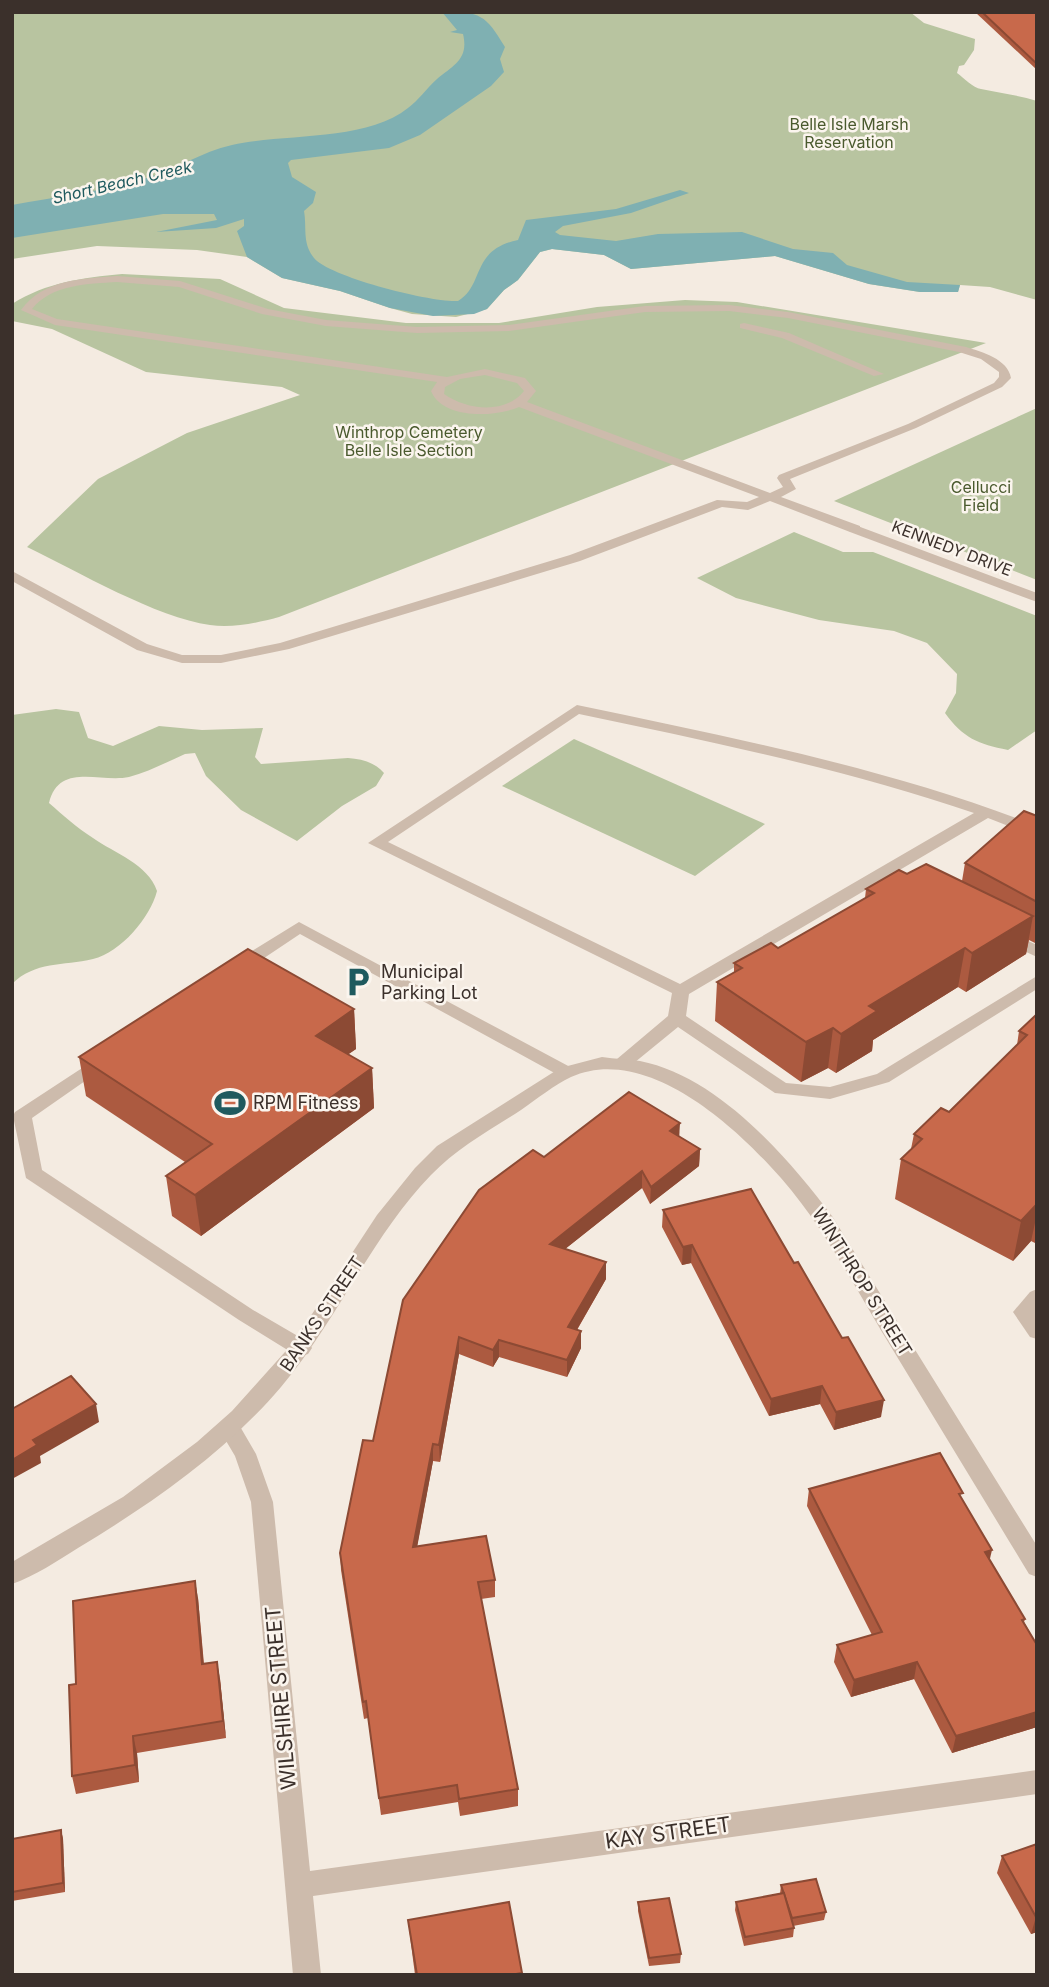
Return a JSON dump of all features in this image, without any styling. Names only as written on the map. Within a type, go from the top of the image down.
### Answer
[{"type":"street","points":[[12,575],[158,653],[181,659],[223,659],[284,646],[565,561],[721,503],[748,506],[790,489],[783,478],[912,426],[998,385],[1005,378],[1004,371],[996,363],[962,349],[801,318],[729,308],[664,308],[597,314],[509,328],[417,330],[293,317],[266,312],[180,284],[128,279],[88,281],[50,290],[37,296],[26,310],[55,321],[447,380],[478,373],[512,376],[528,386],[530,391],[519,403],[481,410],[454,406],[439,396],[437,391],[447,380]]},
{"type":"street","points":[[785,335],[801,318]]},
{"type":"street","points":[[744,326],[785,335],[878,374]]},
{"type":"street","name":"KENNEDY DRIVE","points":[[519,403],[1037,598]]},
{"type":"street","points":[[681,991],[376,842],[577,709],[848,768],[988,811],[1037,832]]},
{"type":"street","points":[[681,991],[988,811]]},
{"type":"street","points":[[886,870],[909,883]]},
{"type":"street","points":[[230,973],[299,927],[566,1072]]},
{"type":"street","points":[[990,927],[1037,952]]},
{"type":"street","points":[[677,1018],[782,1088],[830,1093],[883,1078],[1037,981]]},
{"type":"street","points":[[623,1063],[677,1018],[681,991]]},
{"type":"street","points":[[120,1048],[22,1116],[33,1173],[246,1315],[301,1348]]},
{"type":"street","name":"BANKS STREET","points":[[12,1574],[113,1513],[230,1429],[256,1403],[301,1348],[394,1206],[426,1166],[464,1136],[566,1072],[592,1064],[623,1063]]},
{"type":"street","name":"WINTHROP STREET","points":[[623,1063],[660,1074],[704,1100],[755,1138],[797,1181],[825,1221],[1037,1567]]},
{"type":"street","points":[[1037,1297],[1023,1312],[1037,1331]]},
{"type":"street","name":"WILSHIRE STREET","points":[[230,1429],[246,1454],[262,1502],[307,1975]]},
{"type":"street","name":"KAY STREET","points":[[299,1885],[1037,1782]]},
{"type":"green space","name":"Belle Isle Marsh Reservation","points":[[12,12],[910,12],[924,23],[975,39],[974,50],[964,65],[959,66],[957,73],[972,85],[1037,101],[1037,300],[990,287],[960,285],[958,292],[920,292],[869,284],[775,256],[631,269],[604,255],[552,249],[540,252],[518,280],[504,290],[487,309],[456,317],[412,314],[340,291],[282,278],[247,257],[197,250],[97,246],[12,259]]},
{"type":"green space","name":"Winthrop Cemetery Belle Isle Section","points":[[122,274],[220,279],[284,308],[406,323],[499,323],[597,307],[685,300],[737,302],[986,343],[279,617],[219,626],[189,621],[142,604],[27,547],[98,479],[187,433],[300,395],[282,387],[146,372],[52,329],[12,321],[12,304],[38,291],[79,279]]},
{"type":"green space","name":"Cellucci Field","points":[[1037,408],[1037,580],[834,501]]},
{"type":"green space","points":[[794,532],[843,552],[873,552],[1037,616],[1037,730],[1008,750],[972,739],[945,713],[956,693],[957,674],[927,643],[894,631],[819,620],[736,598],[697,578]]},
{"type":"green space","points":[[56,709],[79,712],[88,738],[113,746],[159,726],[202,730],[263,728],[255,757],[261,764],[348,758],[367,762],[384,773],[376,786],[342,806],[297,841],[241,810],[206,776],[195,753],[185,754],[129,777],[82,777],[62,782],[54,790],[49,803],[87,834],[138,866],[153,882],[157,891],[141,923],[114,949],[93,959],[30,971],[12,984],[12,715]]},
{"type":"green space","points":[[574,739],[765,824],[695,876],[502,786]]},
{"type":"water","points":[[442,12],[474,14],[487,21],[505,47],[500,59],[504,72],[491,86],[420,135],[389,148],[291,160],[288,163],[292,177],[316,192],[313,203],[304,211],[306,235],[310,252],[323,265],[382,287],[427,298],[458,301],[472,286],[485,259],[503,245],[518,240],[526,220],[616,209],[680,190],[689,193],[631,213],[563,226],[555,232],[560,235],[616,241],[658,234],[742,232],[793,249],[833,253],[847,265],[907,282],[960,285],[958,292],[920,292],[869,284],[775,256],[631,269],[604,255],[552,249],[540,252],[518,280],[504,290],[487,309],[474,314],[433,316],[390,308],[340,291],[282,278],[247,257],[237,231],[244,226],[244,219],[216,228],[156,232],[217,220],[214,214],[163,214],[12,238],[12,205],[130,183],[232,145],[323,135],[370,126],[390,119],[412,105],[462,56],[463,34],[450,32],[457,30]]},
{"type":"building","points":[[982,12],[1037,12],[1037,64]]},
{"type":"building","points":[[1024,811],[1037,816],[1037,902],[965,863]]},
{"type":"building","points":[[926,864],[1033,916],[972,953],[965,948],[869,1006],[877,1011],[841,1034],[833,1028],[806,1042],[717,982],[742,968],[734,963],[771,943],[778,948],[874,893],[866,889],[899,870],[907,874]]},
{"type":"building","points":[[248,949],[354,1009],[316,1036],[372,1068],[195,1195],[166,1176],[212,1144],[79,1057]]},
{"type":"building","points":[[1037,1014],[1037,1204],[1021,1221],[901,1159],[922,1139],[914,1134],[941,1108],[949,1112],[1027,1035],[1019,1031]]},
{"type":"building","points":[[629,1092],[680,1123],[670,1131],[700,1149],[651,1187],[642,1171],[550,1244],[606,1262],[568,1327],[581,1331],[567,1360],[499,1340],[493,1350],[459,1337],[439,1445],[433,1444],[413,1547],[486,1536],[495,1580],[478,1582],[518,1789],[459,1799],[457,1785],[379,1798],[366,1701],[363,1702],[340,1553],[363,1440],[373,1441],[403,1300],[479,1190],[533,1150],[544,1157]]},
{"type":"building","points":[[751,1189],[842,1338],[848,1337],[884,1400],[836,1412],[822,1386],[771,1399],[692,1245],[683,1247],[663,1210]]},
{"type":"building","points":[[71,1376],[96,1404],[33,1440],[37,1445],[12,1460],[12,1409]]},
{"type":"building","points":[[940,1453],[963,1493],[959,1494],[992,1550],[985,1552],[1025,1619],[1022,1620],[1037,1645],[1037,1712],[956,1736],[917,1662],[854,1680],[837,1645],[882,1632],[809,1489]]},
{"type":"building","points":[[195,1581],[202,1664],[217,1662],[223,1721],[133,1736],[135,1765],[72,1776],[69,1685],[76,1684],[73,1601]]},
{"type":"building","points":[[61,1830],[63,1883],[12,1892],[12,1839]]},
{"type":"building","points":[[1037,1844],[1037,1917],[1036,1917],[1002,1856]]},
{"type":"building","points":[[816,1879],[826,1912],[792,1918],[781,1885]]},
{"type":"building","points":[[784,1893],[794,1928],[745,1937],[736,1902]]},
{"type":"building","points":[[669,1898],[681,1954],[649,1958],[638,1902]]},
{"type":"building","points":[[509,1902],[522,1973],[417,1975],[408,1920]]},
{"type":"place","name":"Municipal Parking Lot","points":[[358,982]]},
{"type":"place","name":"RPM Fitness","points":[[230,1103]]},
{"type":"water label","name":"Short Beach Creek","points":[[122,182]]}]
